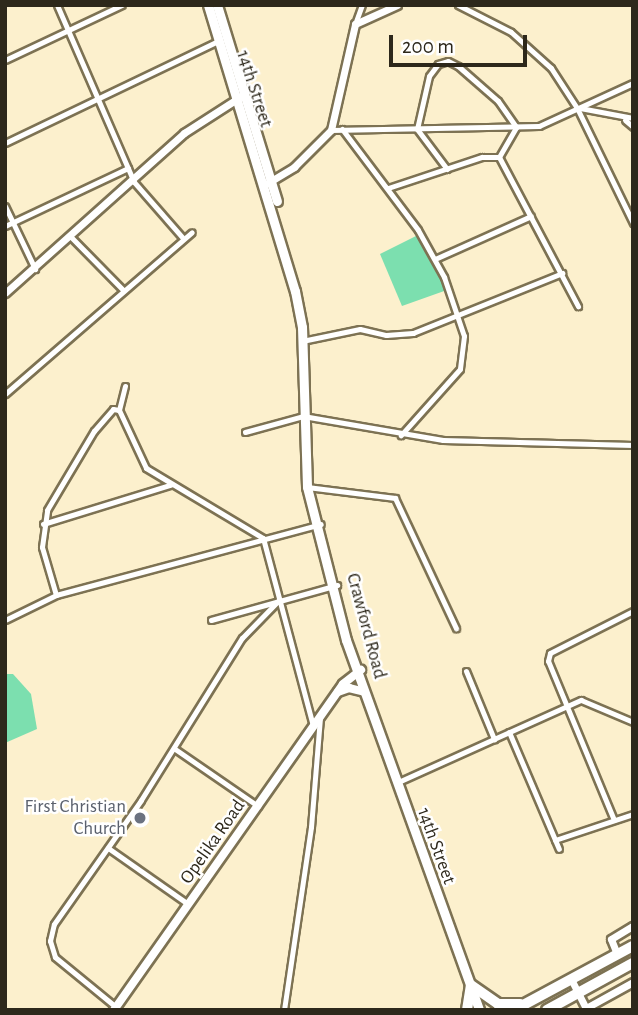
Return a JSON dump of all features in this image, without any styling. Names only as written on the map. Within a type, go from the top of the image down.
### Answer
[{"type":"highway","points":[[514,1010],[633,946]]},
{"type":"highway","points":[[547,1010],[633,962]]},
{"type":"highway","points":[[467,1010],[471,985],[498,1004],[526,1003]]},
{"type":"main road","name":"14th Street","points":[[208,5],[223,39],[269,183]]},
{"type":"main road","name":"14th Street","points":[[217,5],[223,39]]},
{"type":"main road","name":"Crawford Road","points":[[269,183],[299,283],[305,341],[310,488],[365,692]]},
{"type":"main road","name":"Crawford Road","points":[[334,585],[352,659],[358,672]]},
{"type":"main road","points":[[346,680],[352,659]]},
{"type":"main road","name":"Opelika Road","points":[[116,1009],[338,691],[346,680],[358,672]]},
{"type":"main road","name":"Opelika Road","points":[[338,691],[358,672]]},
{"type":"main road","points":[[338,691],[365,692]]},
{"type":"main road","name":"14th Street","points":[[365,692],[395,783],[480,1010]]},
{"type":"street","points":[[57,5],[66,32],[134,182],[182,237]]},
{"type":"street","points":[[5,60],[122,5]]},
{"type":"street","points":[[269,183],[296,166],[331,130],[355,24],[362,5]]},
{"type":"street","points":[[355,24],[397,5]]},
{"type":"street","points":[[457,5],[511,32],[551,68],[577,108],[633,223]]},
{"type":"street","points":[[5,143],[223,39]]},
{"type":"street","points":[[447,169],[417,129],[429,76],[443,62],[453,63],[479,83],[516,127]]},
{"type":"street","points":[[331,130],[539,126],[633,83]]},
{"type":"street","points":[[5,293],[134,182],[184,133],[242,97]]},
{"type":"street","points":[[577,108],[625,120],[633,127]]},
{"type":"street","points":[[625,120],[633,118]]},
{"type":"street","points":[[499,157],[516,127]]},
{"type":"street","points":[[342,129],[388,188],[435,259],[459,316],[465,353],[460,369],[401,435]]},
{"type":"street","points":[[388,188],[488,156],[499,157]]},
{"type":"street","points":[[499,157],[578,306]]},
{"type":"street","points":[[5,226],[128,168]]},
{"type":"street","points":[[5,206],[36,269]]},
{"type":"street","points":[[435,259],[531,216]]},
{"type":"street","points":[[5,394],[182,237],[192,232]]},
{"type":"street","points":[[71,237],[123,290]]},
{"type":"street","points":[[305,341],[360,329],[405,334],[459,316],[562,273]]},
{"type":"street","points":[[125,386],[119,410],[146,468],[170,485],[263,538],[313,727]]},
{"type":"street","points":[[56,595],[42,547],[43,524],[79,454],[108,413],[119,410]]},
{"type":"street","points":[[245,432],[306,416],[401,435],[633,445]]},
{"type":"street","points":[[43,524],[170,485]]},
{"type":"street","points":[[310,488],[376,491],[399,501],[456,628]]},
{"type":"street","points":[[5,620],[56,595],[318,525]]},
{"type":"street","points":[[211,620],[334,585]]},
{"type":"street","points":[[116,1009],[66,970],[52,951],[54,924],[175,748],[242,638],[280,599]]},
{"type":"street","points":[[614,820],[566,704],[550,653],[633,611]]},
{"type":"street","points":[[466,671],[494,739]]},
{"type":"street","points":[[395,783],[566,704],[592,702],[633,722]]},
{"type":"street","points":[[284,1010],[311,827],[320,718]]},
{"type":"street","points":[[509,732],[559,849]]},
{"type":"street","points":[[175,748],[258,806]]},
{"type":"street","points":[[555,840],[633,814]]},
{"type":"street","points":[[108,848],[188,904]]},
{"type":"street","points":[[617,954],[611,939],[633,926]]},
{"type":"street","points":[[571,979],[586,1008],[633,982]]},
{"type":"green space","points":[[418,235],[447,290],[402,306],[380,254]]},
{"type":"green space","points":[[5,674],[13,674],[31,694],[37,729],[5,743]]},
{"type":"place","name":"First Christian Church","points":[[140,818]]}]
